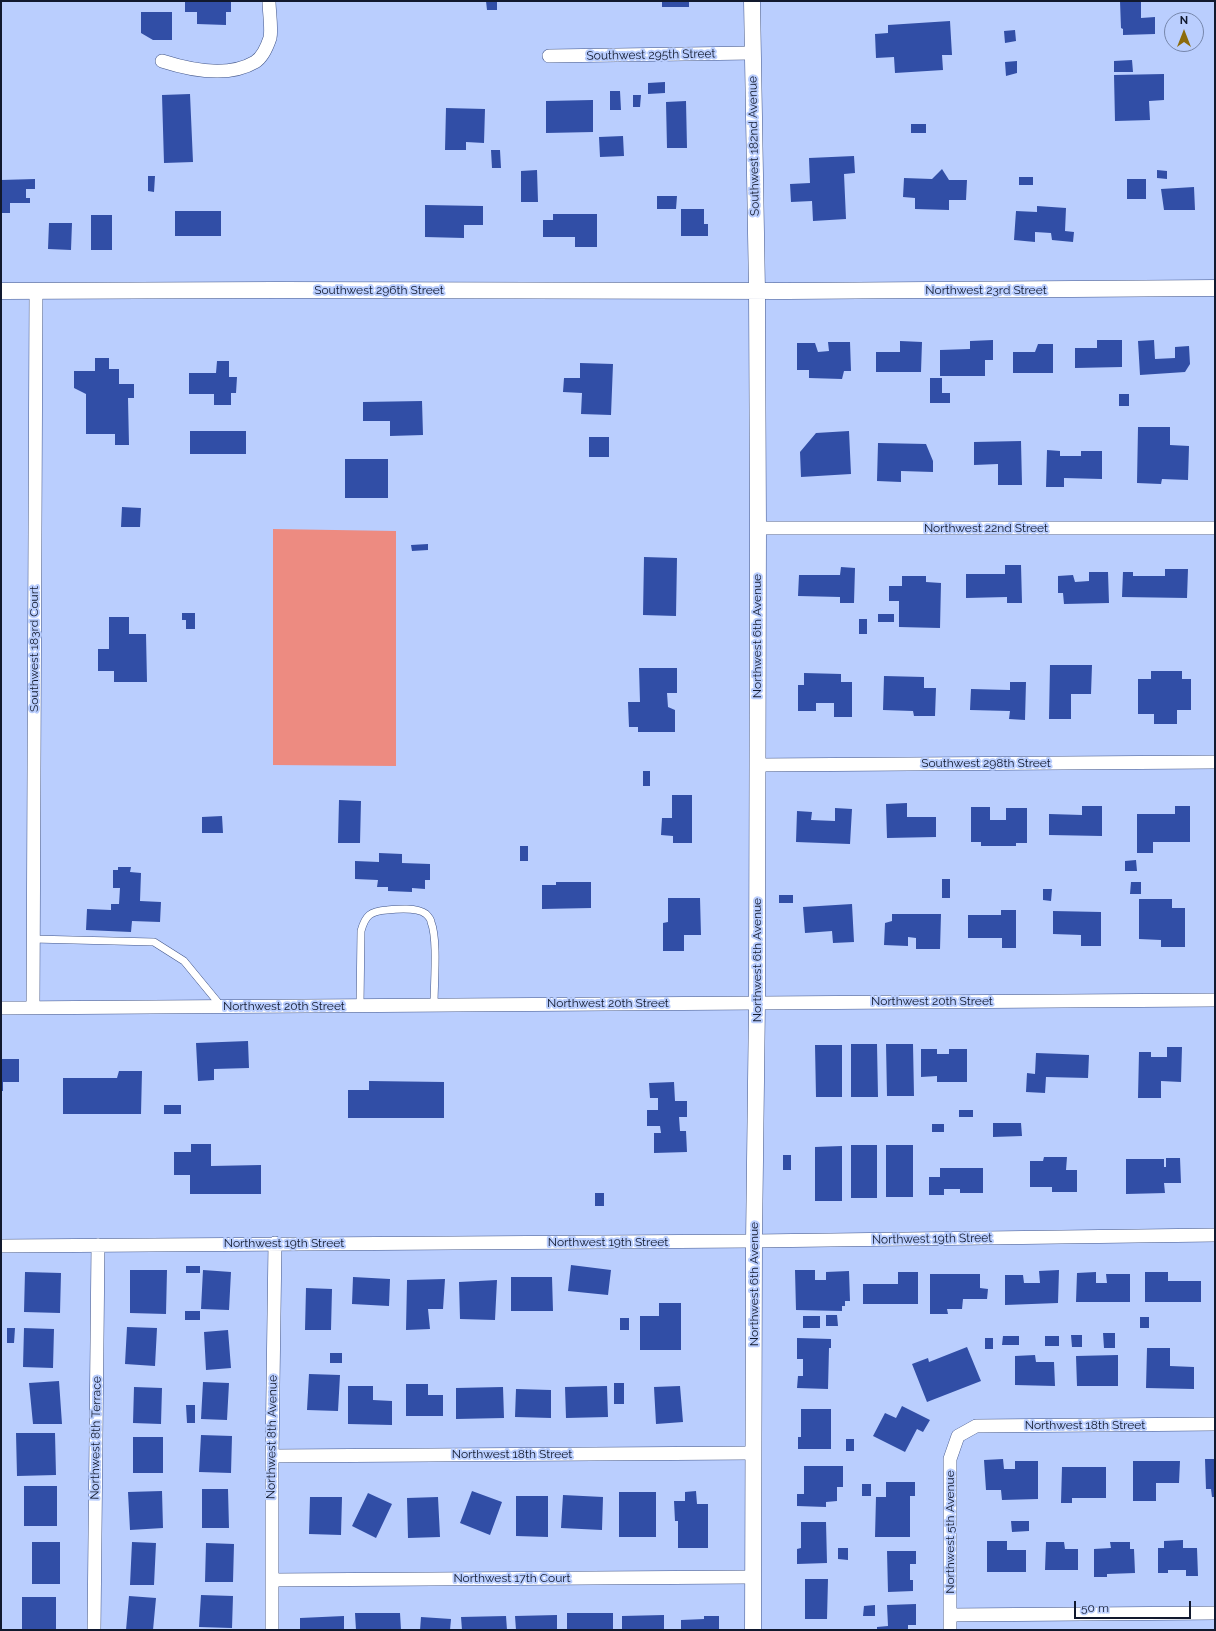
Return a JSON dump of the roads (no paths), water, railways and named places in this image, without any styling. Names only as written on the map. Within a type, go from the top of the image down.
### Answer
[{"type":"street","points":[[162,61],[183,68],[212,71],[239,69],[256,61],[264,53],[270,37],[269,1]]},
{"type":"street","name":"Southwest 182nd Avenue","points":[[752,1],[757,291]]},
{"type":"street","name":"Southwest 295th Street","points":[[549,56],[752,53]]},
{"type":"street","name":"Northwest 23rd Street","points":[[757,291],[1215,288]]},
{"type":"street","name":"Southwest 296th Street","points":[[1,291],[757,291]]},
{"type":"street","name":"Northwest 6th Avenue","points":[[753,1630],[754,1241],[757,1002],[757,291]]},
{"type":"street","name":"Southwest 183rd Court","points":[[33,1008],[36,292]]},
{"type":"street","name":"Northwest 22nd Street","points":[[758,528],[1215,528]]},
{"type":"street","name":"Southwest 298th Street","points":[[757,765],[1215,762]]},
{"type":"street","name":"Northwest 20th Street","points":[[1,1008],[1215,1000]]},
{"type":"street","name":"Northwest 19th Street","points":[[1,1246],[754,1241],[1215,1235]]},
{"type":"street","name":"Northwest 8th Avenue","points":[[272,1630],[272,1456],[275,1243]]},
{"type":"street","name":"Northwest 8th Terrace","points":[[94,1630],[98,1245]]},
{"type":"street","name":"Northwest 18th Street","points":[[958,1436],[976,1426],[1215,1424]]},
{"type":"street","name":"Northwest 5th Avenue","points":[[950,1630],[950,1459],[958,1436]]},
{"type":"street","name":"Northwest 18th Street","points":[[272,1456],[753,1453]]},
{"type":"street","name":"Northwest 17th Court","points":[[272,1580],[753,1577]]},
{"type":"street","points":[[950,1615],[1215,1613]]},
{"type":"lane","points":[[360,1005],[361,931],[364,920],[370,914],[384,910],[401,909],[425,913],[431,920],[434,946],[434,1005]]},
{"type":"lane","points":[[33,939],[154,942],[184,960],[221,1006]]}]
